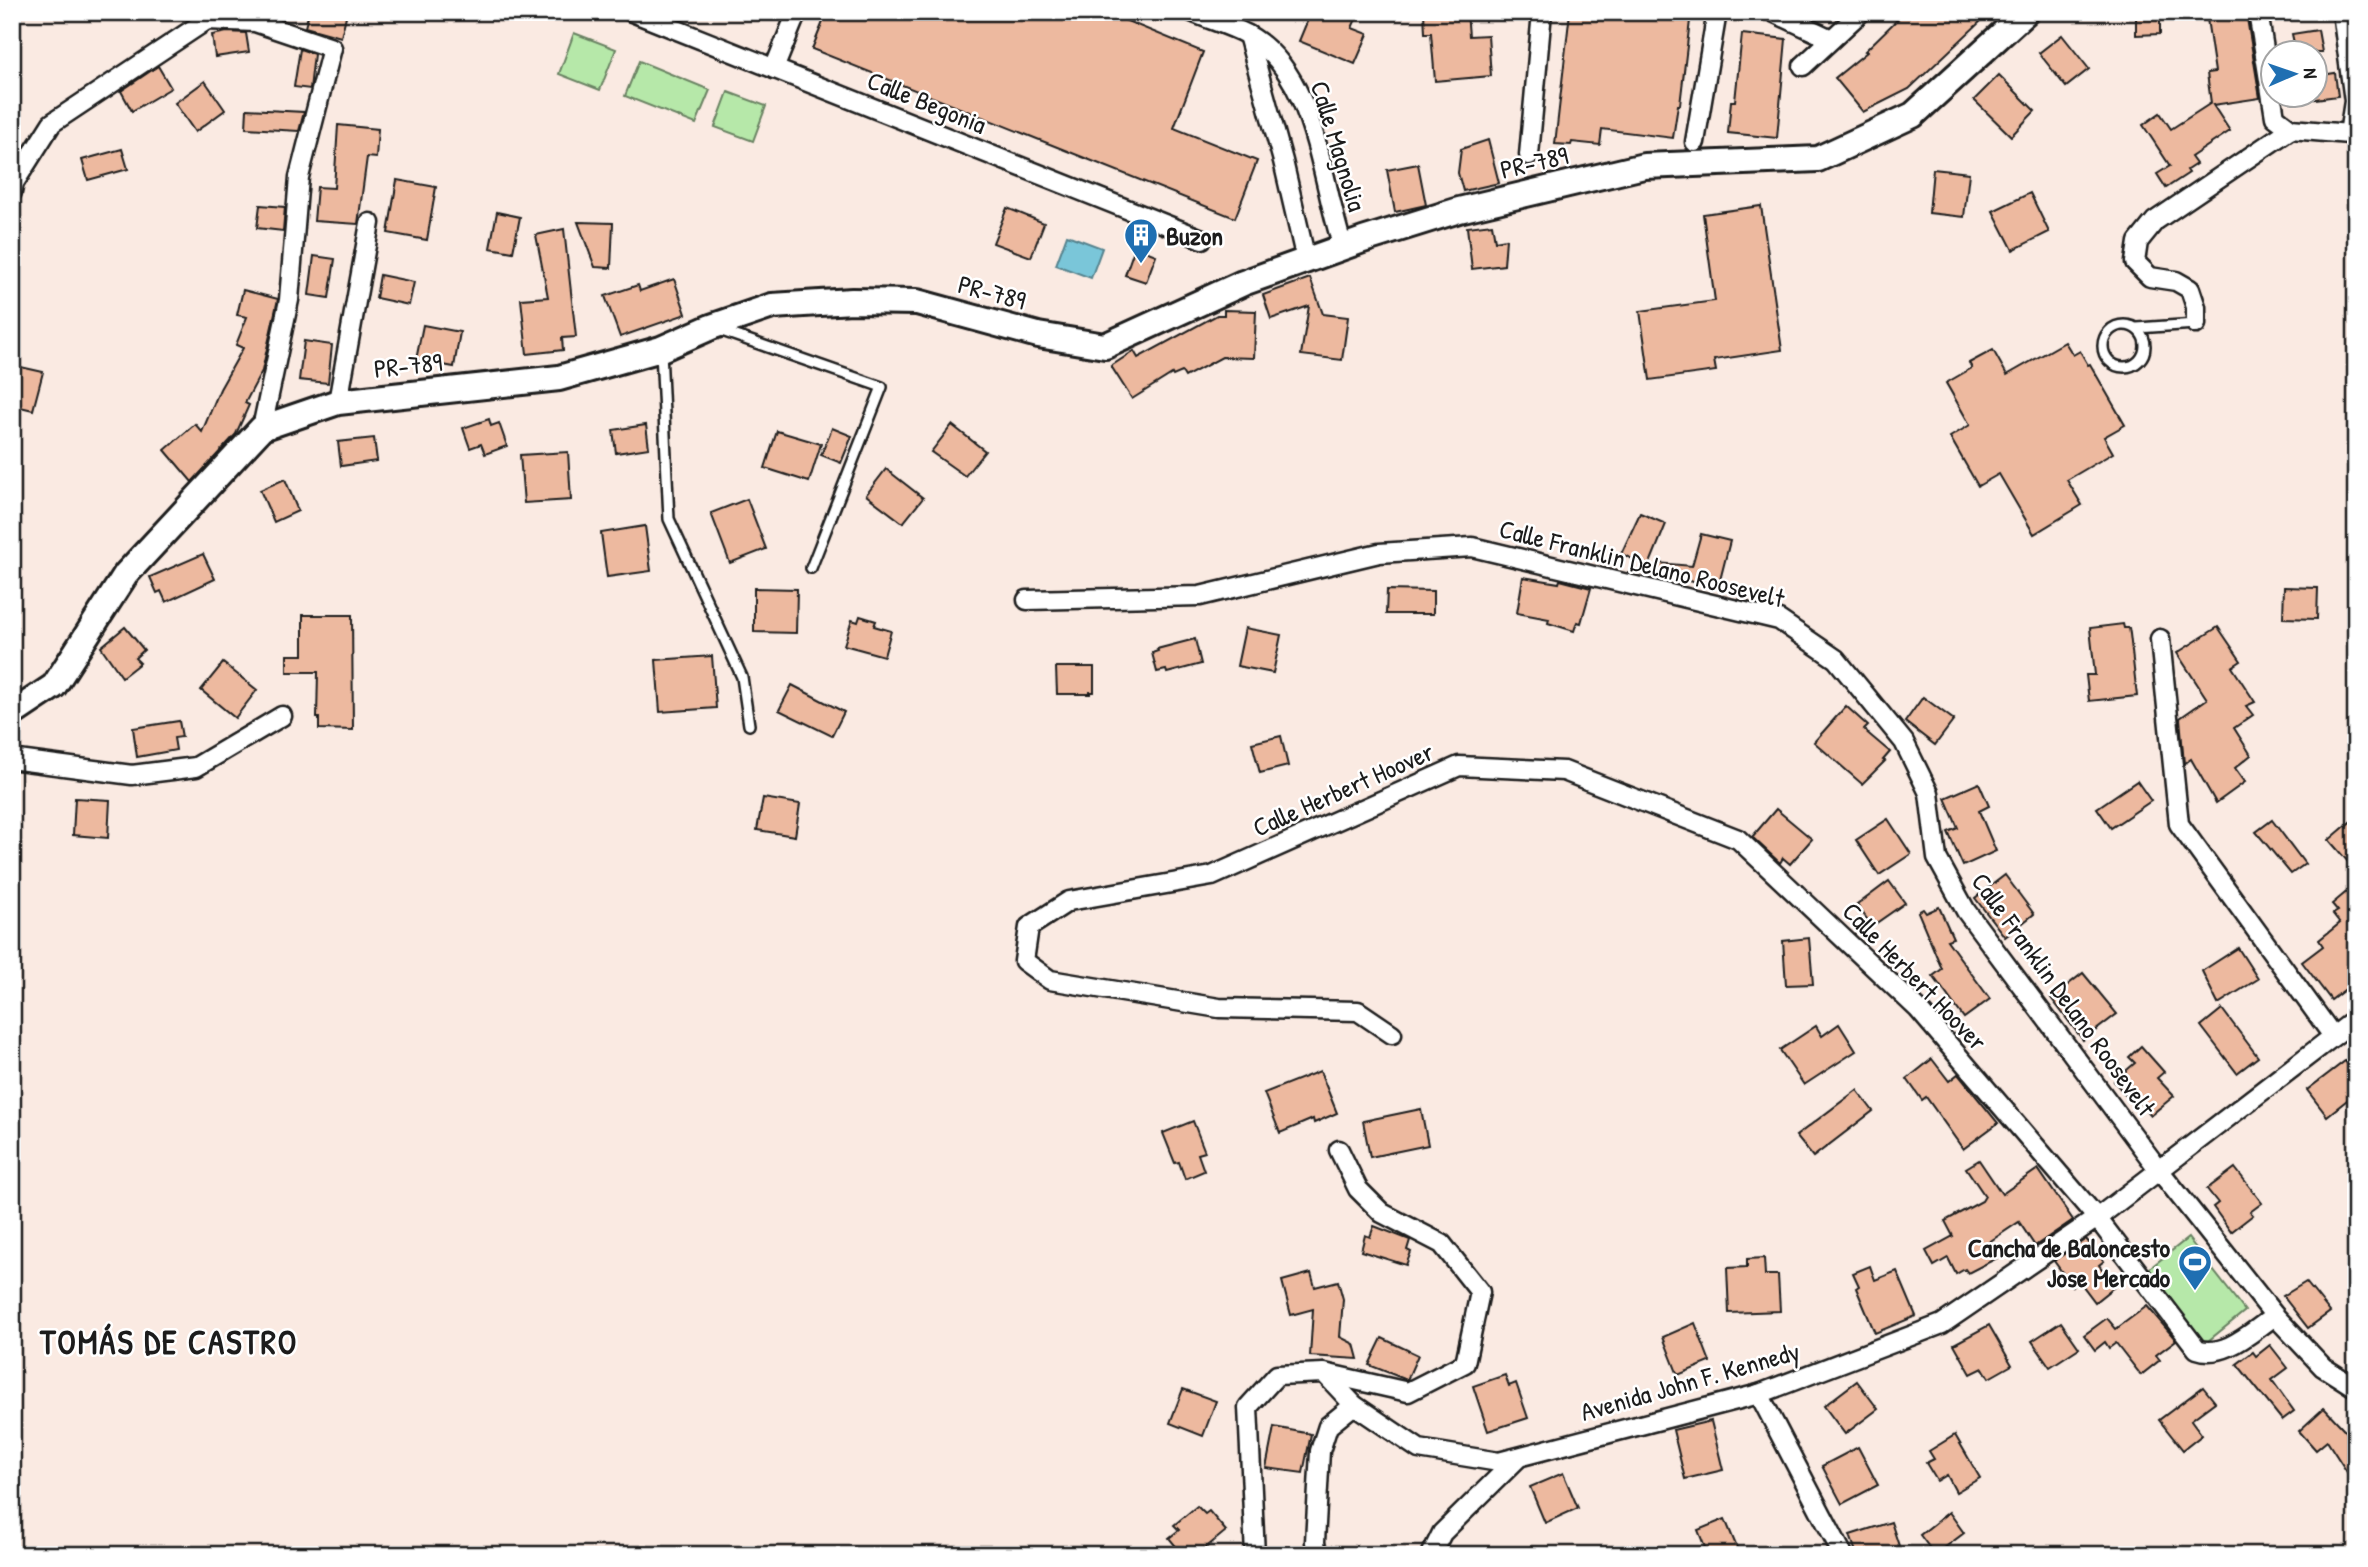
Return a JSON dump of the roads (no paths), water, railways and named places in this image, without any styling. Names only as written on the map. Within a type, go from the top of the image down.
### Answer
[{"type":"street","name":"Calle Begonia","points":[[632,12],[1202,239]]},
{"type":"street","points":[[775,69],[797,12]]},
{"type":"street","name":"Calle Magnolia","points":[[1192,12],[1248,35],[1283,65],[1298,90],[1317,146],[1333,218],[1343,247]]},
{"type":"street","points":[[1529,155],[1542,12]]},
{"type":"street","points":[[1695,142],[1717,12]]},
{"type":"street","points":[[1773,12],[1831,38]]},
{"type":"street","points":[[1803,66],[1861,12]]},
{"type":"street","name":"PR-789","points":[[12,714],[54,686],[125,574],[262,428],[338,402],[559,378],[661,349],[711,327],[772,306],[852,301],[917,302],[1038,335],[1105,346],[1243,283],[1459,210],[1644,166],[1818,159],[1913,115],[2026,12]]},
{"type":"street","points":[[2258,12],[2276,117],[2291,129],[2352,137],[2354,101],[2342,12]]},
{"type":"street","points":[[12,192],[14,183],[52,124],[207,20],[255,22],[332,48],[299,177],[289,300],[262,428]]},
{"type":"street","points":[[1248,35],[1283,161],[1306,260]]},
{"type":"street","points":[[2196,324],[2196,307],[2190,289],[2176,281],[2150,277],[2135,262],[2138,242],[2155,221],[2291,129]]},
{"type":"street","points":[[338,402],[370,223]]},
{"type":"street","name":"Calle Franklin Delano Roosevelt","points":[[1027,600],[1200,596],[1379,553],[1472,547],[1779,620],[1836,659],[1904,742],[1928,793],[1937,858],[1966,911],[2160,1170],[2275,1316],[2323,1367],[2356,1388]]},
{"type":"street","points":[[2160,639],[2179,824],[2333,1036]]},
{"type":"street","points":[[12,756],[18,760],[132,775],[196,767],[282,716]]},
{"type":"street","name":"Calle Herbert Hoover","points":[[1392,1034],[1358,1012],[1219,1008],[1050,980],[1024,961],[1028,927],[1069,901],[1212,876],[1459,766],[1564,771],[1738,839],[1919,1009],[2096,1218],[2197,1349],[2207,1353],[2221,1351],[2275,1316]]},
{"type":"street","name":"Avenida John F. Kennedy","points":[[1324,1373],[1354,1405],[1419,1449],[1499,1462],[1759,1394],[1942,1324],[2096,1218],[2356,1019]]},
{"type":"street","points":[[1255,1555],[1248,1407],[1277,1376],[1324,1373],[1408,1392],[1465,1363],[1480,1292],[1442,1244],[1382,1213],[1358,1189],[1339,1150]]},
{"type":"street","points":[[1759,1394],[1843,1555]]},
{"type":"street","points":[[1317,1555],[1315,1542],[1320,1451],[1328,1426],[1354,1405]]},
{"type":"street","points":[[1431,1555],[1442,1533],[1521,1456]]},
{"type":"lane","points":[[2137,328],[2146,347],[2140,360],[2127,367],[2113,364],[2104,353],[2104,339],[2112,328],[2124,324],[2137,328],[2196,324]]},
{"type":"lane","points":[[711,327],[882,387],[811,568]]},
{"type":"lane","points":[[661,349],[669,519],[742,677],[749,725]]},
{"type":"water","points":[[1067,235],[1102,248],[1091,278],[1056,265]]},
{"type":"place","name":"Buzon","points":[[1141,265]]},
{"type":"place","name":"Cancha de Baloncesto Jose Mercado","points":[[2195,1292]]},
{"type":"district","name":"TOMÁS DE CASTRO","points":[[169,1342]]}]
